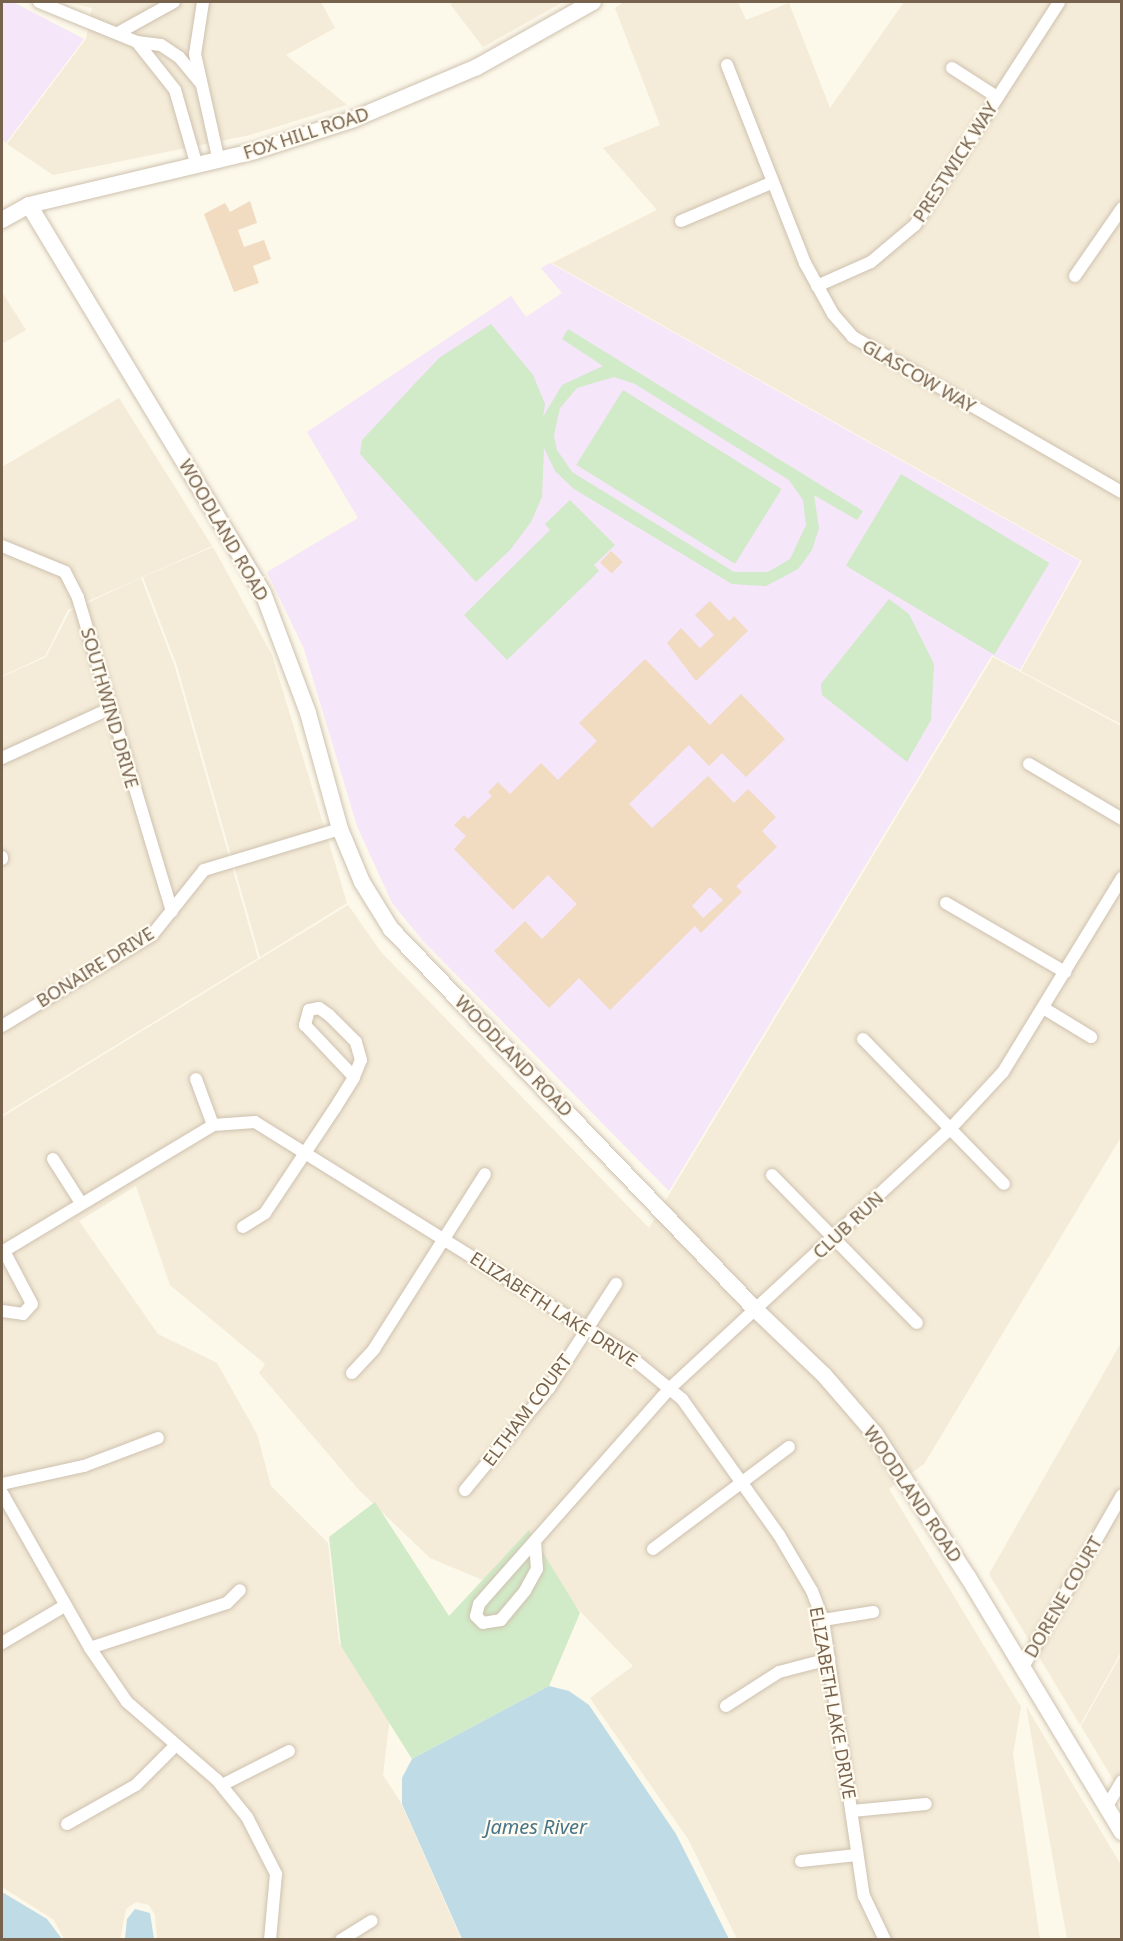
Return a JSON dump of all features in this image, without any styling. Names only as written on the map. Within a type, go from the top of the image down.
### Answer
[{"type":"main road","name":"FOX HILL ROAD","points":[[2,220],[29,205],[219,161],[404,99],[477,67],[593,2]]},
{"type":"main road","name":"WOODLAND ROAD","points":[[29,205],[263,593],[308,713],[340,829],[362,882],[391,929],[756,1310],[824,1375],[875,1434],[1023,1667],[1122,1832]]},
{"type":"street","points":[[39,2],[137,42],[170,50],[201,83]]},
{"type":"street","points":[[118,33],[174,2]]},
{"type":"street","points":[[203,2],[195,45],[201,83],[219,161]]},
{"type":"street","name":"PRESTWICK WAY","points":[[817,286],[871,262],[915,225],[1059,2]]},
{"type":"street","points":[[137,42],[175,90],[197,166]]},
{"type":"street","name":"GLASCOW WAY","points":[[727,65],[771,183],[817,286],[833,314],[872,351],[1122,492]]},
{"type":"street","points":[[952,68],[997,98]]},
{"type":"street","points":[[681,221],[771,183]]},
{"type":"street","points":[[1075,276],[1121,210]]},
{"type":"street","name":"SOUTHWIND DRIVE","points":[[2,546],[65,572],[78,598],[109,709],[172,911]]},
{"type":"street","points":[[2,758],[109,709]]},
{"type":"street","points":[[1029,764],[1122,819]]},
{"type":"street","name":"BONAIRE DRIVE","points":[[2,1026],[152,935],[204,870],[340,829]]},
{"type":"street","name":"CLUB RUN","points":[[536,1541],[537,1569],[525,1592],[501,1620],[483,1623],[476,1616],[479,1604],[522,1550],[536,1541],[669,1389],[834,1239],[951,1128],[1002,1072],[1045,1009],[1122,878]]},
{"type":"street","points":[[946,903],[1065,972]]},
{"type":"street","points":[[1045,1009],[1091,1036]]},
{"type":"street","points":[[243,1227],[265,1213],[354,1077],[362,1054],[356,1042],[326,1012],[309,1010],[305,1025],[354,1077]]},
{"type":"street","points":[[863,1039],[1004,1184]]},
{"type":"street","points":[[196,1078],[213,1125]]},
{"type":"street","name":"ELIZABETH LAKE DRIVE","points":[[2,1311],[23,1314],[32,1304],[2,1252],[213,1125],[255,1122],[307,1151],[586,1329],[682,1399],[742,1481],[812,1591],[823,1620],[857,1855],[870,1916],[885,1940]]},
{"type":"street","points":[[53,1159],[81,1203]]},
{"type":"street","points":[[352,1372],[374,1349],[484,1174]]},
{"type":"street","points":[[772,1175],[917,1323]]},
{"type":"street","name":"ELTHAM COURT","points":[[465,1490],[549,1388],[616,1284]]},
{"type":"street","points":[[2,1484],[84,1466],[158,1438]]},
{"type":"street","points":[[653,1549],[789,1447]]},
{"type":"street","points":[[2,1493],[90,1648],[127,1702],[222,1785],[247,1817],[276,1874],[270,1940]]},
{"type":"street","name":"DORENE COURT","points":[[1023,1667],[1122,1495]]},
{"type":"street","points":[[90,1648],[227,1603],[240,1590]]},
{"type":"street","points":[[2,1642],[66,1605]]},
{"type":"street","points":[[823,1620],[873,1612]]},
{"type":"street","points":[[726,1706],[779,1672],[828,1659]]},
{"type":"street","points":[[67,1824],[136,1785],[175,1746]]},
{"type":"street","points":[[222,1785],[289,1751]]},
{"type":"street","points":[[1107,1806],[1122,1781]]},
{"type":"street","points":[[852,1810],[926,1804]]},
{"type":"street","points":[[801,1861],[857,1855]]},
{"type":"street","points":[[341,1940],[371,1921]]},
{"type":"shaded area","points":[[2,2],[13,2],[84,39],[6,143],[2,140]]},
{"type":"shaded area","points":[[65,2],[321,2],[335,28],[286,55],[347,105],[250,135],[53,175],[7,144],[86,39],[92,8]]},
{"type":"shaded area","points":[[454,2],[563,2],[483,47],[450,4]]},
{"type":"shaded area","points":[[624,2],[738,2],[746,20],[789,3],[830,108],[904,2],[1121,2],[1121,724],[1021,671],[1082,561],[552,263],[657,210],[603,148],[660,125],[615,8]]},
{"type":"shaded area","points":[[550,263],[1080,561],[1020,670],[992,655],[669,1191],[424,942],[392,903],[357,826],[304,649],[267,572],[358,518],[307,432],[511,296],[526,317],[562,293],[541,268]]},
{"type":"shaded area","points":[[2,292],[26,330],[2,344]]},
{"type":"shaded area","points":[[119,398],[212,546],[68,610],[45,656],[2,676],[2,467]]},
{"type":"shaded area","points":[[213,547],[272,655],[347,903],[260,957],[177,666],[143,577]]},
{"type":"shaded area","points":[[141,578],[175,667],[258,958],[2,1115],[2,677],[46,657],[70,611]]},
{"type":"shaded area","points":[[993,657],[1121,726],[1121,1137],[924,1464],[889,1489],[1021,1707],[1013,1754],[1040,1939],[737,1939],[688,1839],[590,1698],[633,1666],[575,1606],[485,1581],[430,1558],[359,1490],[259,1373],[265,1364],[170,1285],[136,1186],[79,1221],[158,1334],[217,1363],[257,1434],[271,1486],[328,1543],[339,1643],[390,1717],[383,1775],[401,1803],[461,1939],[157,1939],[155,1915],[149,1905],[136,1902],[126,1909],[120,1939],[64,1939],[54,1920],[2,1887],[2,1117],[348,905],[381,952],[649,1228]]},
{"type":"shaded area","points":[[1121,1343],[1121,1652],[1080,1725],[989,1574]]},
{"type":"shaded area","points":[[1121,1655],[1121,1793],[1081,1726]]},
{"type":"shaded area","points":[[1026,1706],[1121,1865],[1121,1939],[1067,1939]]},
{"type":"green space","points":[[491,324],[533,375],[545,404],[543,417],[562,385],[603,366],[562,339],[568,329],[863,511],[857,520],[814,495],[819,528],[812,550],[798,569],[766,586],[732,584],[574,489],[555,471],[544,448],[542,497],[531,522],[510,550],[476,582],[360,454],[362,440],[439,358]],"holes":[[[614,377],[635,384],[789,480],[803,500],[806,525],[790,559],[768,572],[734,572],[572,472],[557,450],[554,435],[560,408],[577,388]]]},
{"type":"green space","points":[[623,390],[782,489],[735,564],[576,465]]},
{"type":"green space","points":[[901,474],[1049,563],[994,655],[846,566]]},
{"type":"green space","points":[[570,500],[615,545],[594,565],[599,571],[507,660],[464,615],[550,530],[545,524]]},
{"type":"green space","points":[[889,599],[909,614],[934,664],[931,720],[907,762],[822,695],[821,684]]},
{"type":"green space","points":[[375,1502],[449,1616],[529,1530],[580,1613],[549,1686],[412,1759],[341,1646],[329,1537]]},
{"type":"water","name":"James River","points":[[549,1686],[569,1691],[589,1705],[676,1834],[729,1939],[462,1939],[402,1804],[402,1778],[412,1759]]},
{"type":"water","points":[[2,1892],[47,1919],[62,1939],[2,1939]]},
{"type":"water","points":[[135,1909],[150,1913],[154,1939],[125,1939],[127,1919]]},
{"type":"building","points":[[250,201],[257,223],[238,230],[244,247],[264,240],[271,259],[253,266],[259,283],[234,292],[204,214],[225,203],[230,212]]},
{"type":"building","points":[[611,551],[623,562],[612,574],[600,563]]},
{"type":"building","points":[[710,601],[729,621],[734,616],[748,631],[696,681],[667,643],[681,628],[700,648],[714,635],[695,615]]},
{"type":"building","points":[[645,659],[710,725],[741,694],[785,739],[746,777],[722,753],[709,766],[689,745],[629,804],[652,828],[708,776],[734,803],[748,789],[776,817],[762,831],[777,847],[736,886],[742,892],[701,933],[695,926],[610,1010],[579,978],[549,1008],[494,951],[525,921],[542,939],[577,904],[548,875],[513,910],[454,849],[466,836],[454,825],[464,815],[468,819],[492,796],[488,792],[498,782],[510,794],[541,763],[558,780],[597,741],[579,723]],"holes":[[[710,887],[723,900],[703,918],[692,906]]]}]
